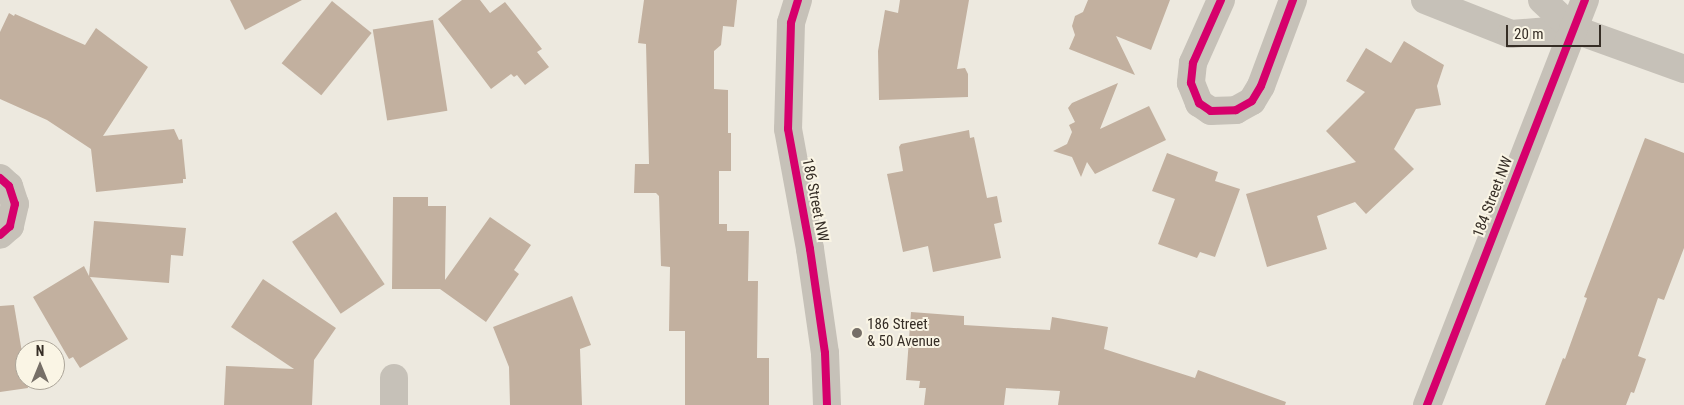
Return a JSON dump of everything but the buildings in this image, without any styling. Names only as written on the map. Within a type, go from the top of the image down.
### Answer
[{"type":"street","name":"186 Street NW","points":[[798,0],[791,24],[788,129],[812,258],[825,353],[827,405]]},
{"type":"street","points":[[1221,0],[1193,63],[1191,83],[1199,103],[1212,111],[1236,110],[1252,101],[1261,86],[1293,0]]},
{"type":"street","points":[[1425,0],[1511,34],[1573,29]]},
{"type":"street","points":[[1542,0],[1573,29],[1684,70]]},
{"type":"street","name":"184 Street NW","points":[[1427,405],[1585,0]]},
{"type":"street","points":[[0,178],[14,196],[6,227]]},
{"type":"street","points":[[394,378],[394,405]]},
{"type":"cycle path","points":[[798,0],[791,23],[788,129],[810,249],[825,353],[827,405]]},
{"type":"cycle path","points":[[1221,0],[1193,63],[1191,83],[1199,103],[1211,111],[1236,110],[1252,101],[1261,86],[1293,0]]},
{"type":"cycle path","points":[[1427,405],[1585,0]]},
{"type":"cycle path","points":[[0,178],[9,186],[15,204],[10,226],[0,235]]},
{"type":"place","name":"186 Street & 50 Avenue","points":[[857,333]]}]
